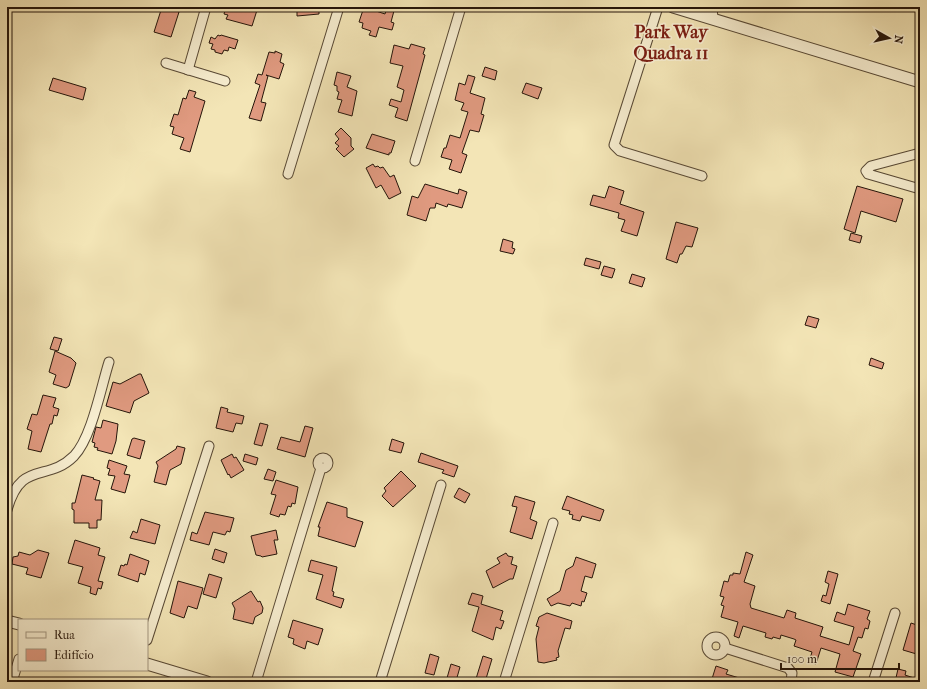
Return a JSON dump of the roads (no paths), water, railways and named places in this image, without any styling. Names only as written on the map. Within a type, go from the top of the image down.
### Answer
[{"type":"street","points":[[188,70],[206,7]]},
{"type":"street","points":[[288,174],[339,7]]},
{"type":"street","points":[[415,161],[461,7]]},
{"type":"street","points":[[658,7],[614,145],[620,151],[702,176]]},
{"type":"street","points":[[672,7],[700,11],[713,19],[920,82]]},
{"type":"street","points":[[712,7],[713,19]]},
{"type":"street","points":[[166,63],[225,81]]},
{"type":"street","points":[[920,153],[871,166],[866,171],[868,174],[920,189]]},
{"type":"street","points":[[7,510],[11,496],[22,481],[64,462],[79,449],[89,429],[109,362]]},
{"type":"street","points":[[148,637],[209,446]]},
{"type":"street","points":[[256,682],[321,468]]},
{"type":"street","points":[[380,682],[441,485]]},
{"type":"street","points":[[504,682],[553,523]]},
{"type":"street","points":[[873,682],[894,613]]},
{"type":"street","points":[[7,620],[18,625]]},
{"type":"street","points":[[725,648],[788,668],[792,673],[791,682]]},
{"type":"street","points":[[12,682],[18,662]]},
{"type":"street","points":[[148,664],[207,682]]},
{"type":"district","name":"Park Way Quadra 11","points":[[671,42]]}]
